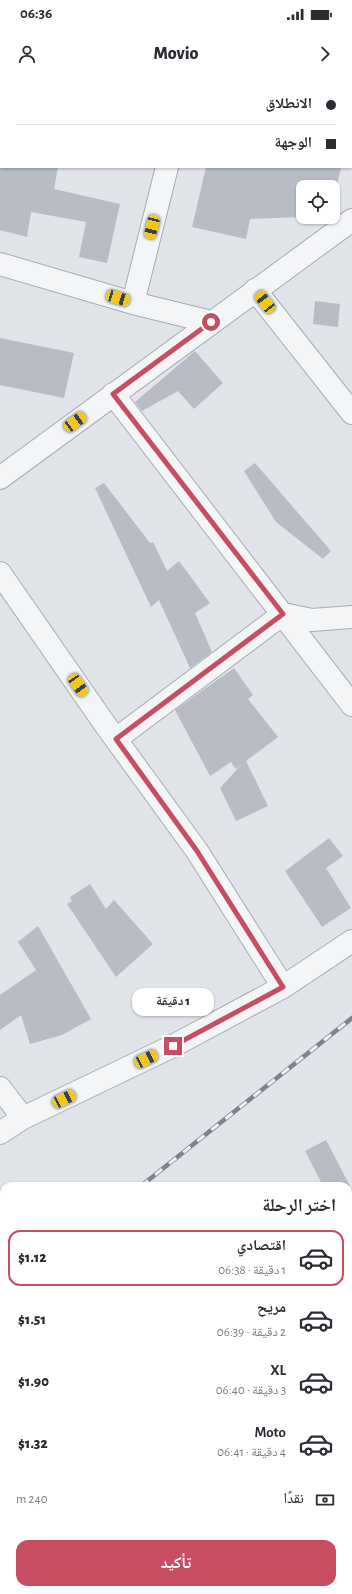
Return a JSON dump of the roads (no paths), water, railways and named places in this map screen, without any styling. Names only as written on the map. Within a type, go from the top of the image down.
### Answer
[{"type":"street","points":[[133,303],[167,168]]},
{"type":"street","points":[[0,478],[352,220]]},
{"type":"street","points":[[0,264],[133,303],[211,322]]},
{"type":"street","points":[[255,290],[352,412]]},
{"type":"street","points":[[113,394],[352,705]]},
{"type":"street","points":[[0,573],[116,739],[197,851],[283,987]]},
{"type":"street","points":[[116,739],[283,614],[312,620],[352,617]]},
{"type":"street","points":[[0,1133],[23,1118],[173,1046],[283,987],[352,941]]},
{"type":"street","points":[[0,1088],[23,1118]]},
{"type":"railway","points":[[146,1182],[352,1018]]}]
